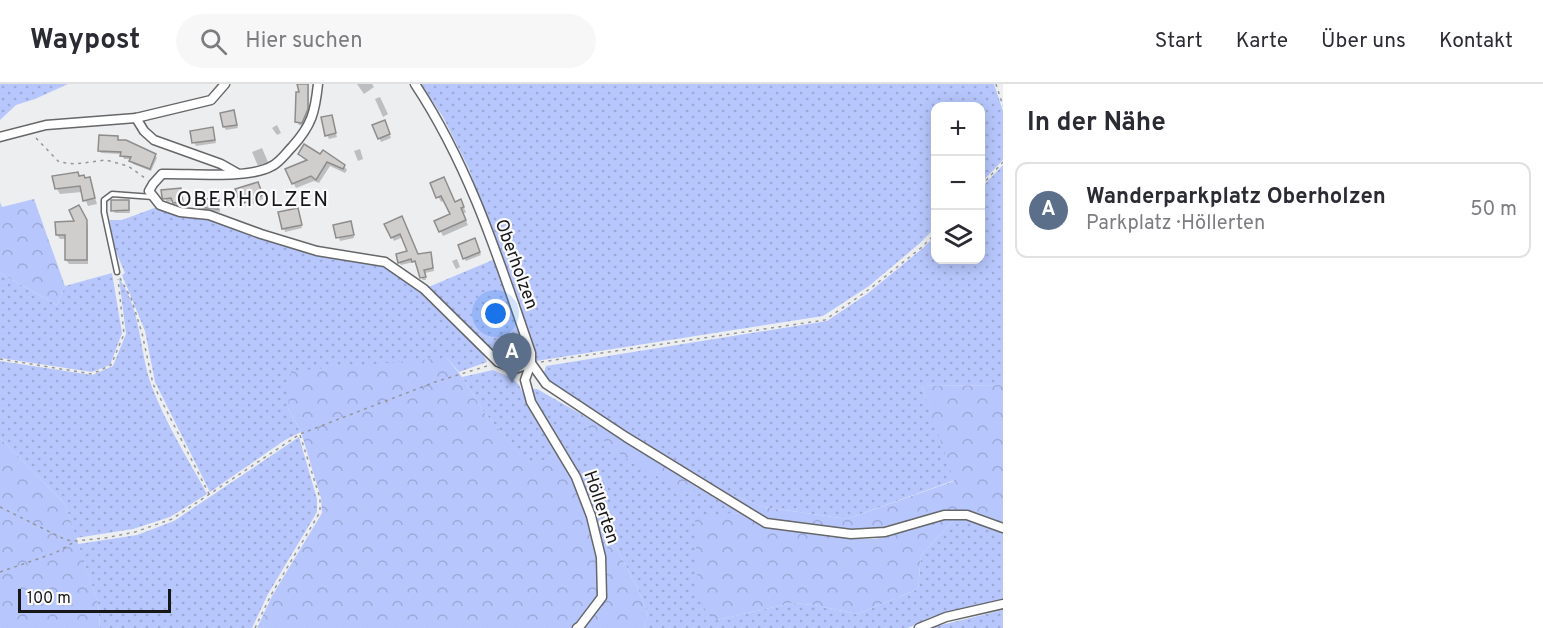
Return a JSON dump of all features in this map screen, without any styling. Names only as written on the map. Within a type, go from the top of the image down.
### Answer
[{"type":"street","points":[[0,137],[28,129],[81,121],[136,118],[211,100],[225,84]]},
{"type":"street","points":[[318,84],[315,112],[311,121],[294,145],[272,166],[258,171],[237,173],[162,174],[149,191],[160,205],[180,212],[209,215],[317,251],[385,262],[424,289],[498,362],[515,369],[531,363],[546,384],[644,449],[766,523],[851,534],[885,532],[944,515],[967,515],[1003,528]]},
{"type":"street","name":"Oberholzen","points":[[415,84],[438,118],[465,172],[524,332],[531,353],[531,363]]},
{"type":"street","points":[[136,118],[154,140],[221,164],[237,173]]},
{"type":"street","name":"Höllerten","points":[[531,363],[525,380],[531,402],[576,477],[591,516],[601,556],[602,597],[577,628]]},
{"type":"street","points":[[918,628],[946,617],[1003,604]]},
{"type":"lane","points":[[117,272],[104,212],[104,200],[112,194],[154,197]]},
{"type":"path","points":[[996,84],[1003,106]]},
{"type":"path","points":[[28,129],[59,162],[75,164],[106,160],[128,166],[153,184]]},
{"type":"path","points":[[985,182],[1003,162]]},
{"type":"path","points":[[531,363],[825,320],[871,288],[931,238]]},
{"type":"path","points":[[0,359],[92,374],[111,365],[124,334],[117,272]]},
{"type":"path","points":[[117,272],[131,298],[142,333],[153,384],[210,495]]},
{"type":"path","points":[[0,507],[66,540],[76,541],[135,532],[172,519],[300,434],[435,382],[498,362]]},
{"type":"path","points":[[255,628],[271,595],[320,512],[320,498],[300,434]]},
{"type":"path","points":[[0,572],[55,553],[76,541]]},
{"type":"green space","points":[[0,84],[68,84],[16,105],[0,120]]},
{"type":"green space","points":[[421,84],[994,84],[1003,111],[1003,160],[985,179],[985,102],[931,102],[931,232],[869,286],[823,316],[536,361],[469,169],[443,117]]},
{"type":"green space","points":[[1003,165],[1003,385],[922,386],[955,480],[847,519],[764,507],[723,492],[549,383],[543,376],[546,366],[827,321],[867,294],[931,240],[931,264],[985,264],[985,184]]},
{"type":"green space","points":[[34,199],[65,286],[57,305],[0,273],[0,202],[2,207]]},
{"type":"green space","points":[[157,207],[377,263],[416,287],[468,336],[487,362],[459,372],[447,358],[288,408],[301,432],[285,440],[210,492],[155,382],[145,331],[122,275],[125,273],[113,245],[110,220],[122,220]]},
{"type":"green space","points":[[495,259],[523,343],[496,356],[426,288]]},
{"type":"green space","points":[[0,273],[57,305],[65,286],[112,273],[122,333],[110,365],[92,372],[0,358]]},
{"type":"green space","points":[[119,278],[132,304],[152,387],[207,494],[170,517],[133,529],[76,538],[65,504],[0,438],[0,361],[92,375],[113,366],[126,334]]},
{"type":"green space","points":[[447,358],[484,412],[530,466],[560,453],[575,477],[600,556],[600,597],[574,628],[257,628],[272,596],[322,513],[321,498],[301,432],[288,408],[291,371]]},
{"type":"green space","points":[[493,370],[512,378],[519,385],[528,404],[560,453],[530,467],[484,412],[462,377]]},
{"type":"green space","points":[[1003,385],[1003,525],[970,512],[884,530],[850,530],[765,519],[723,492],[764,507],[847,519],[954,481],[922,386]]},
{"type":"green space","points":[[533,389],[537,389],[581,414],[578,419],[688,493],[697,487],[742,514],[731,513],[717,620],[792,603],[858,614],[918,589],[921,555],[955,519],[968,519],[1003,532],[1003,600],[931,617],[908,628],[644,628],[648,616],[639,591],[615,545],[604,554],[582,482],[569,455],[538,409]]},
{"type":"green space","points":[[581,414],[697,487],[688,494],[625,458],[578,419]]},
{"type":"green space","points":[[299,437],[317,499],[317,512],[268,594],[252,628],[100,628],[98,603],[78,544],[137,535],[174,521]]},
{"type":"green space","points":[[0,438],[65,504],[98,603],[100,628],[0,628]]},
{"type":"green space","points":[[731,513],[742,514],[765,526],[851,539],[890,536],[946,519],[955,519],[921,555],[918,589],[858,614],[792,603],[717,620],[704,608],[698,595],[695,519]]},
{"type":"green space","points":[[610,543],[615,545],[639,591],[648,616],[644,628],[583,628],[604,597],[604,554]]},
{"type":"green space","points":[[1003,610],[1003,628],[929,628]]},
{"type":"building","points":[[297,84],[308,84],[308,109],[302,123],[295,122],[296,92],[299,92]]},
{"type":"building","points":[[234,110],[237,125],[223,127],[220,113]]},
{"type":"building","points":[[332,115],[336,133],[325,136],[321,117]]},
{"type":"building","points":[[385,120],[390,134],[378,139],[372,125]]},
{"type":"building","points":[[213,127],[215,140],[192,143],[190,131]]},
{"type":"building","points":[[99,135],[118,136],[118,140],[126,140],[156,154],[150,169],[129,161],[131,157],[120,156],[121,152],[98,151]]},
{"type":"building","points":[[304,144],[320,154],[323,150],[345,165],[343,169],[327,162],[316,180],[311,176],[292,184],[285,169],[307,160],[298,154]]},
{"type":"building","points":[[78,172],[79,176],[90,177],[95,198],[83,201],[80,186],[55,189],[52,176]]},
{"type":"building","points":[[444,177],[455,202],[461,199],[464,207],[461,208],[466,220],[439,232],[434,221],[450,214],[441,196],[436,198],[430,183]]},
{"type":"building","points":[[258,182],[263,195],[244,203],[243,199],[239,200],[235,189]]},
{"type":"building","points":[[181,188],[183,202],[173,203],[171,198],[163,199],[161,190]]},
{"type":"building","points":[[197,198],[219,200],[218,209],[196,207]]},
{"type":"building","points":[[111,200],[129,200],[129,210],[111,211]]},
{"type":"building","points":[[79,205],[87,220],[87,260],[65,260],[65,235],[56,235],[55,222],[74,221],[69,210]]},
{"type":"building","points":[[298,208],[302,225],[282,229],[278,212]]},
{"type":"building","points":[[402,216],[418,254],[431,252],[433,268],[424,270],[426,277],[420,278],[415,261],[412,262],[411,259],[398,263],[396,254],[407,251],[400,234],[391,238],[384,224]]},
{"type":"building","points":[[351,221],[354,235],[336,238],[333,225]]},
{"type":"building","points":[[475,238],[480,252],[463,259],[458,245]]},
{"type":"place","name":"Wanderparkplatz Oberholzen","points":[[512,383]]},
{"type":"district","name":"OBERHOLZEN","points":[[253,199]]}]
